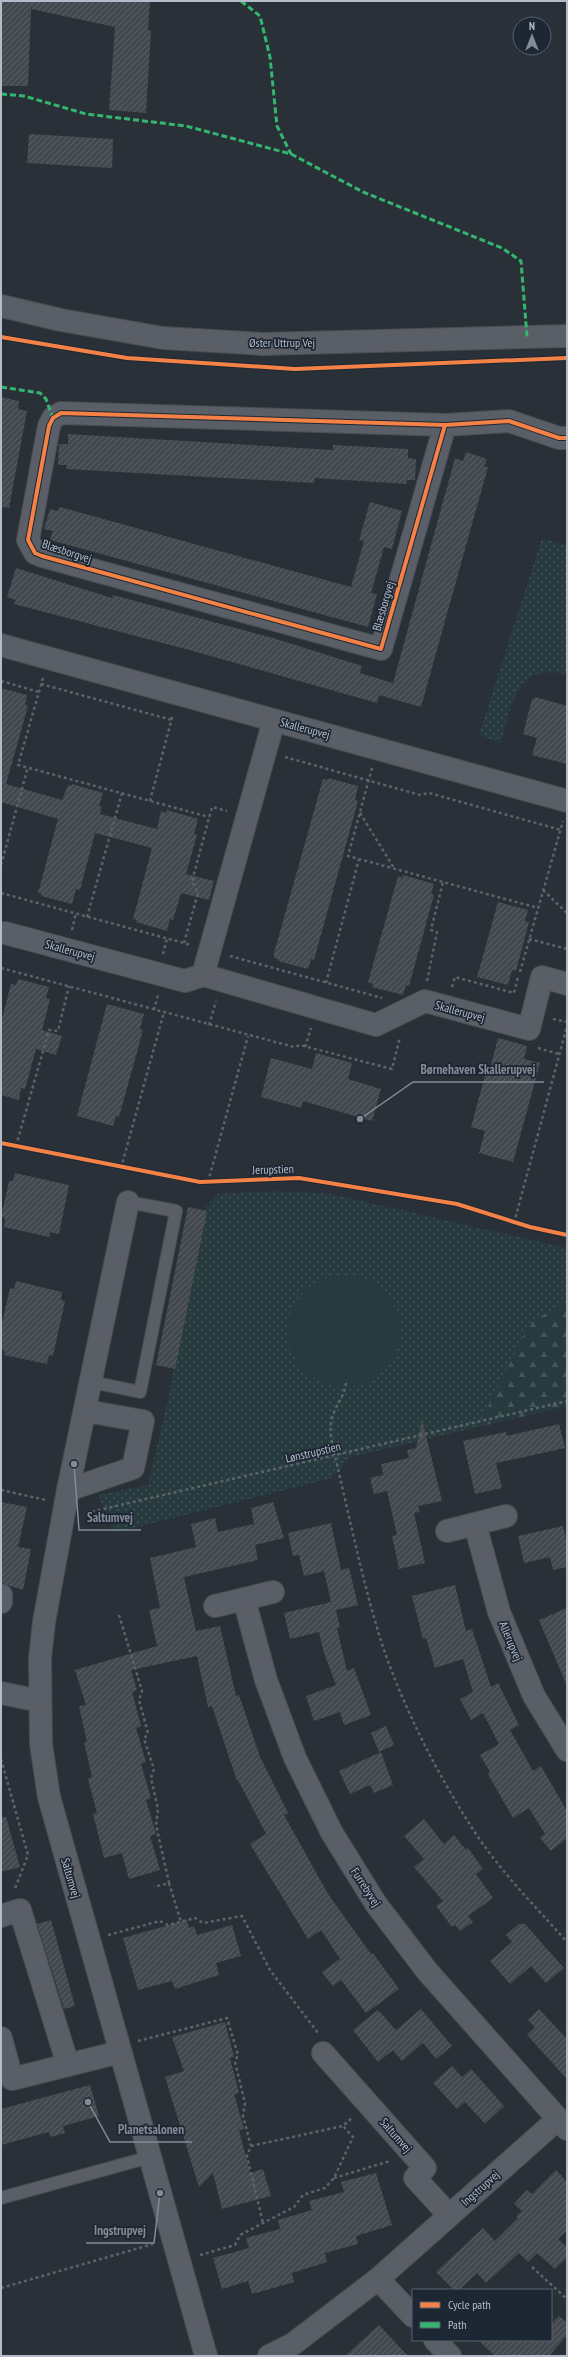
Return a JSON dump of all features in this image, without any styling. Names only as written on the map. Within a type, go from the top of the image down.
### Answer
[{"type":"street","name":"Øster Uttrup Vej","points":[[1,306],[61,320],[178,339],[263,344],[567,336]]},
{"type":"street","name":"Blæsborgvej","points":[[445,425],[381,649],[42,556],[35,553],[28,540],[49,426],[53,418],[61,413],[445,425],[509,421],[560,438],[567,438]]},
{"type":"street","name":"Skallerupvej","points":[[1,645],[377,749],[565,810]]},
{"type":"street","name":"Skallerupvej","points":[[213,978],[210,951],[274,720]]},
{"type":"street","name":"Skallerupvej","points":[[5,933],[185,982],[213,978],[376,1025],[425,1001],[529,1029],[542,978],[567,984]]},
{"type":"street","name":"Saltumvej","points":[[128,1202],[66,1503],[44,1622],[40,1658],[41,1744],[48,1797],[206,2356]]},
{"type":"street","points":[[66,1503],[133,1468],[143,1421],[86,1411]]},
{"type":"street","points":[[447,1531],[506,1516]]},
{"type":"street","name":"Allerupvej","points":[[475,1524],[499,1612],[534,1696],[567,1750]]},
{"type":"street","points":[[215,1606],[273,1592]]},
{"type":"street","points":[[1,1596],[1,1602]]},
{"type":"street","name":"Furrebyvej","points":[[244,1599],[271,1694],[295,1758],[332,1833],[376,1904],[427,1971],[562,2124]]},
{"type":"street","points":[[1,1693],[40,1701]]},
{"type":"street","points":[[1,1916],[20,1910],[68,2065]]},
{"type":"street","points":[[1,2038],[12,2079],[68,2065],[119,2049]]},
{"type":"street","name":"Saltumvej","points":[[324,2053],[425,2168],[415,2178],[449,2215]]},
{"type":"street","name":"Ingstrupvej","points":[[268,2356],[293,2344],[378,2279],[449,2215],[562,2124]]},
{"type":"street","points":[[378,2279],[412,2315]]},
{"type":"street","points":[[436,2341],[450,2356]]},
{"type":"lane","points":[[92,1382],[140,1392],[176,1211],[128,1202]]},
{"type":"lane","points":[[1,2198],[150,2157]]},
{"type":"path","points":[[48,658],[18,764],[209,817]]},
{"type":"path","points":[[1,681],[39,692]]},
{"type":"path","points":[[41,684],[172,720]]},
{"type":"path","points":[[150,801],[179,694]]},
{"type":"path","points":[[377,749],[348,856],[538,908]]},
{"type":"path","points":[[265,752],[420,795],[429,793],[561,830]]},
{"type":"path","points":[[1,865],[28,767]]},
{"type":"path","points":[[87,917],[122,793]]},
{"type":"path","points":[[184,943],[198,893],[192,881],[212,807],[247,817]]},
{"type":"path","points":[[451,989],[455,977],[514,993],[561,830],[565,810]]},
{"type":"path","points":[[360,812],[394,869]]},
{"type":"path","points":[[562,824],[567,825]]},
{"type":"path","points":[[326,983],[359,859]]},
{"type":"path","points":[[426,984],[437,932],[431,930],[443,882]]},
{"type":"path","points":[[543,890],[567,913]]},
{"type":"path","points":[[1,893],[386,999]]},
{"type":"path","points":[[529,939],[567,949]]},
{"type":"path","points":[[1,968],[248,1036],[294,1047],[300,1045],[392,1069],[402,1031]]},
{"type":"path","points":[[209,1025],[213,978]]},
{"type":"path","points":[[16,1146],[48,1030],[58,1031],[69,986]]},
{"type":"path","points":[[121,1168],[164,1012]]},
{"type":"path","points":[[514,1223],[567,1026]]},
{"type":"path","points":[[208,1182],[248,1036]]},
{"type":"path","points":[[532,1046],[560,1054]]},
{"type":"path","points":[[8,1145],[23,1148]]},
{"type":"path","points":[[113,1166],[128,1169]]},
{"type":"path","points":[[200,1182],[215,1182]]},
{"type":"path","points":[[507,1220],[522,1225]]},
{"type":"path","points":[[346,1383],[345,1390],[333,1415],[330,1430],[334,1456],[383,1646],[410,1715],[438,1772],[473,1829],[502,1869],[567,1942]]},
{"type":"path","points":[[119,1615],[142,1691],[139,1700],[148,1733],[144,1739],[154,1769],[151,1778],[158,1809],[156,1825],[169,1883],[181,1922]]},
{"type":"path","points":[[1,1759],[28,1855],[12,1895]]},
{"type":"path","points":[[154,1887],[169,1883]]},
{"type":"path","points":[[89,1941],[160,1921],[168,1925],[195,1918],[203,1923],[242,1916],[270,1970],[319,2034],[324,2053]]},
{"type":"path","points":[[119,2049],[227,2018],[238,2056],[235,2062],[245,2103],[243,2116],[251,2146],[247,2156],[263,2223]]},
{"type":"path","points":[[251,2146],[343,2126],[368,2103]]},
{"type":"path","points":[[179,2261],[235,2245],[240,2235],[294,2207],[303,2195],[325,2188],[334,2178],[353,2137],[343,2126]]},
{"type":"path","points":[[334,2178],[412,2153]]},
{"type":"path","points":[[1,2288],[173,2239]]},
{"type":"path","points":[[532,2267],[567,2299]]},
{"type":"green space","points":[[542,538],[567,546],[567,676],[552,672],[535,675],[526,681],[519,689],[514,699],[501,743],[479,735]]},
{"type":"green space","points":[[278,1191],[331,1194],[567,1248],[567,1406],[351,1457],[332,1478],[114,1533],[98,1495],[148,1485],[167,1404],[206,1207],[218,1194]]},
{"type":"green space","points":[[344,1275],[366,1279],[384,1291],[396,1309],[400,1331],[396,1353],[384,1371],[366,1383],[344,1387],[322,1383],[304,1371],[292,1353],[288,1331],[292,1309],[304,1291],[322,1279]]},
{"type":"green space","points":[[567,1303],[567,1406],[478,1427],[531,1321]]},
{"type":"building","points":[[1,1],[150,1],[148,30],[151,31],[146,113],[109,110],[115,27],[31,9],[28,86],[1,86]]},
{"type":"building","points":[[29,134],[113,139],[112,168],[27,163]]},
{"type":"building","points":[[1,397],[19,401],[18,409],[27,411],[9,508],[1,507]]},
{"type":"building","points":[[68,434],[333,450],[333,445],[408,449],[408,458],[416,459],[415,480],[407,480],[406,484],[315,478],[314,483],[66,469],[67,465],[58,465],[59,444],[68,444]]},
{"type":"building","points":[[466,452],[487,459],[484,466],[488,467],[421,707],[379,695],[377,703],[193,651],[14,604],[16,600],[7,597],[16,568],[112,598],[113,595],[273,638],[362,666],[360,673],[393,683],[455,458],[463,461]]},
{"type":"building","points":[[370,502],[402,511],[392,549],[384,547],[371,593],[377,594],[368,627],[50,540],[53,531],[44,529],[50,509],[58,511],[60,507],[351,587],[364,541],[359,540]]},
{"type":"building","points":[[1,688],[27,695],[25,705],[28,706],[6,784],[62,800],[68,785],[71,786],[72,784],[103,793],[99,806],[102,807],[100,814],[157,829],[161,811],[166,813],[167,810],[198,819],[194,834],[197,835],[186,874],[214,881],[209,900],[181,893],[173,920],[170,919],[167,931],[136,922],[137,920],[133,919],[152,848],[95,833],[80,890],[76,889],[72,904],[41,896],[42,894],[38,893],[58,819],[1,802]]},
{"type":"building","points":[[535,697],[567,706],[567,764],[532,755],[537,738],[523,734],[532,699]]},
{"type":"building","points":[[328,778],[358,786],[355,800],[358,801],[314,960],[311,959],[308,969],[278,961],[278,959],[274,958],[274,953],[323,779],[327,780]]},
{"type":"building","points":[[403,875],[434,884],[431,894],[434,895],[409,986],[406,985],[403,995],[372,987],[373,984],[368,982],[398,876],[402,878]]},
{"type":"building","points":[[498,902],[528,910],[525,921],[529,922],[516,971],[512,970],[508,985],[477,977]]},
{"type":"building","points":[[18,979],[49,987],[46,998],[50,999],[42,1030],[62,1036],[56,1055],[36,1049],[25,1089],[21,1088],[19,1100],[1,1095],[1,1022],[11,984],[16,985]]},
{"type":"building","points":[[107,1004],[144,1014],[140,1029],[143,1030],[129,1081],[119,1117],[116,1116],[113,1126],[77,1116]]},
{"type":"building","points":[[498,1038],[527,1046],[524,1059],[540,1063],[513,1162],[479,1153],[485,1131],[471,1127],[486,1072],[489,1073]]},
{"type":"building","points":[[316,1053],[352,1063],[348,1079],[381,1089],[372,1121],[303,1101],[301,1108],[261,1097],[271,1058],[312,1069]]},
{"type":"building","points":[[15,1173],[69,1185],[59,1234],[50,1232],[49,1237],[4,1227],[5,1218],[1,1217],[9,1181],[13,1181]]},
{"type":"building","points":[[188,1207],[207,1211],[175,1369],[156,1365]]},
{"type":"building","points":[[16,1281],[62,1292],[61,1300],[65,1301],[53,1356],[49,1355],[47,1364],[4,1355],[5,1351],[1,1350],[1,1327],[10,1288],[14,1289]]},
{"type":"building","points":[[422,1419],[442,1501],[418,1506],[420,1512],[414,1513],[425,1563],[399,1569],[392,1536],[397,1535],[387,1491],[374,1494],[370,1478],[383,1475],[381,1464],[409,1458],[407,1450],[416,1448]]},
{"type":"building","points":[[559,1424],[565,1448],[496,1463],[502,1488],[475,1494],[463,1441],[506,1432],[507,1436]]},
{"type":"building","points":[[1,1502],[27,1507],[18,1547],[31,1549],[23,1590],[1,1583]]},
{"type":"building","points":[[273,1502],[284,1538],[255,1545],[258,1560],[184,1577],[196,1631],[220,1626],[236,1696],[239,1695],[260,1757],[288,1813],[284,1815],[328,1894],[371,1954],[373,1953],[399,1989],[366,2013],[341,1980],[333,1986],[323,1974],[322,1972],[340,1959],[321,1930],[308,1939],[250,1844],[266,1834],[238,1780],[237,1781],[212,1706],[208,1707],[197,1656],[131,1670],[137,1690],[132,1692],[141,1726],[136,1728],[146,1762],[141,1764],[151,1798],[146,1800],[156,1834],[150,1836],[160,1870],[129,1879],[122,1853],[104,1858],[93,1814],[97,1813],[88,1779],[92,1777],[84,1742],[87,1742],[79,1706],[86,1705],[75,1670],[157,1646],[149,1610],[160,1608],[150,1558],[196,1547],[191,1524],[215,1518],[218,1532],[254,1524],[251,1508]]},
{"type":"building","points":[[331,1523],[341,1570],[349,1568],[358,1605],[336,1610],[340,1627],[337,1628],[347,1671],[354,1668],[371,1715],[344,1725],[340,1712],[314,1721],[306,1696],[336,1685],[323,1650],[319,1632],[290,1639],[284,1613],[331,1602],[324,1571],[304,1576],[299,1555],[293,1556],[288,1533]]},
{"type":"building","points":[[563,1526],[567,1544],[567,1567],[553,1570],[550,1557],[524,1563],[518,1536]]},
{"type":"building","points":[[455,1585],[466,1631],[472,1629],[491,1687],[498,1683],[519,1725],[510,1730],[533,1771],[541,1766],[567,1811],[567,1838],[551,1851],[540,1838],[545,1834],[529,1808],[513,1818],[488,1774],[490,1772],[480,1755],[499,1744],[483,1713],[471,1720],[460,1699],[473,1692],[463,1659],[435,1668],[426,1638],[423,1639],[412,1596]]},
{"type":"building","points":[[567,1608],[567,1686],[539,1620]]},
{"type":"building","points":[[386,1726],[394,1745],[379,1752],[371,1733]]},
{"type":"building","points":[[381,1752],[393,1785],[374,1793],[370,1785],[350,1794],[339,1771]]},
{"type":"building","points":[[1,1817],[6,1817],[20,1867],[1,1872]]},
{"type":"building","points":[[424,1819],[444,1844],[454,1835],[466,1850],[468,1848],[483,1869],[476,1874],[493,1898],[468,1916],[473,1922],[460,1931],[455,1925],[452,1927],[436,1906],[443,1901],[414,1867],[424,1859],[404,1836]]},
{"type":"building","points":[[51,1920],[75,2006],[64,2009],[37,1924]]},
{"type":"building","points":[[187,1920],[189,1928],[194,1926],[197,1935],[232,1925],[241,1956],[216,1963],[219,1975],[175,1989],[172,1981],[138,1990],[123,1938]]},
{"type":"building","points":[[519,1924],[525,1924],[564,1968],[546,1983],[531,1966],[510,1984],[490,1961],[512,1942],[506,1935]]},
{"type":"building","points":[[421,2009],[452,2046],[436,2059],[423,2043],[402,2061],[393,2050],[378,2062],[353,2030],[378,2010],[396,2030]]},
{"type":"building","points":[[539,2009],[567,2039],[567,2079],[527,2035],[535,2027],[528,2020]]},
{"type":"building","points":[[225,2022],[234,2057],[230,2058],[239,2093],[234,2094],[244,2129],[239,2130],[250,2173],[263,2169],[271,2196],[222,2209],[213,2173],[199,2187],[165,2077],[184,2071],[172,2037]]},
{"type":"building","points":[[452,2066],[462,2077],[471,2069],[504,2106],[485,2124],[465,2102],[457,2109],[433,2083]]},
{"type":"building","points":[[90,2085],[99,2116],[63,2126],[65,2133],[50,2137],[49,2132],[1,2145],[1,2109]]},
{"type":"building","points":[[556,2170],[567,2182],[567,2230],[558,2239],[567,2247],[567,2257],[555,2269],[537,2253],[528,2262],[519,2253],[486,2283],[477,2273],[460,2289],[453,2289],[436,2272],[483,2228],[495,2241],[518,2218],[516,2216],[522,2211],[514,2204],[527,2190],[532,2194]]},
{"type":"building","points":[[376,2173],[392,2225],[356,2236],[358,2244],[325,2253],[327,2262],[292,2273],[294,2282],[252,2294],[248,2281],[222,2289],[213,2258],[249,2248],[246,2238],[280,2229],[278,2220],[312,2210],[309,2201],[344,2192],[341,2182]]},
{"type":"building","points":[[559,2316],[567,2323],[567,2335],[549,2356],[495,2356],[479,2341],[552,2341],[552,2323]]},
{"type":"building","points":[[379,2325],[408,2356],[345,2356]]},
{"type":"marked path","points":[[241,1],[260,16],[270,57],[277,126],[291,154]]},
{"type":"marked path","points":[[1,94],[24,96],[86,114],[186,126],[291,154],[363,192],[502,248],[521,261],[527,337]]},
{"type":"marked path","points":[[1,387],[40,393],[46,399],[53,418]]},
{"type":"cycle path","points":[[1,337],[127,358],[295,369],[567,358]]},
{"type":"cycle path","points":[[445,425],[381,649],[42,556],[35,553],[28,540],[49,426],[53,418],[61,413],[445,425],[509,421],[559,438],[567,438]]},
{"type":"cycle path","name":"Jerupstien","points":[[1,1143],[200,1182],[299,1178],[457,1204],[530,1227],[567,1235]]},
{"type":"place","name":"Børnehaven Skallerupvej","points":[[360,1119]]},
{"type":"place","name":"Saltumvej","points":[[74,1464]]},
{"type":"place","name":"Planetsalonen","points":[[88,2102]]},
{"type":"place","name":"Ingstrupvej","points":[[160,2193]]}]
